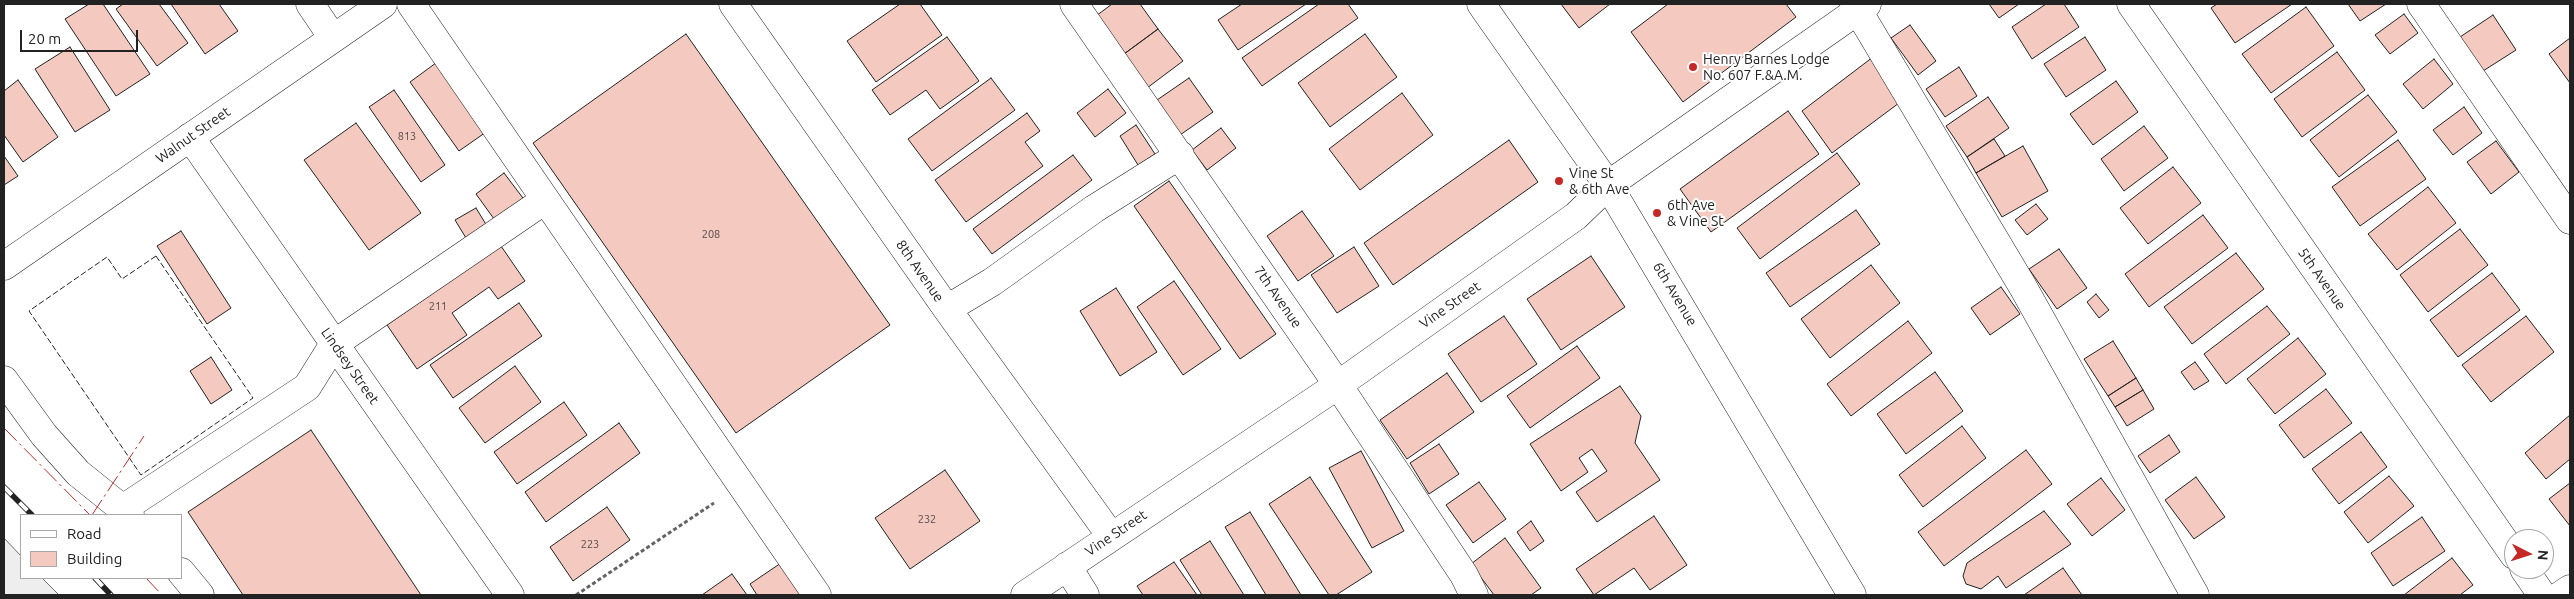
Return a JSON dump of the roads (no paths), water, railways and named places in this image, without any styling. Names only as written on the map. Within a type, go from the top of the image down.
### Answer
[{"type":"street","points":[[310,4],[333,38]]},
{"type":"street","name":"Walnut Street","points":[[4,266],[383,4]]},
{"type":"street","points":[[411,4],[817,595]]},
{"type":"street","name":"8th Avenue","points":[[733,4],[947,309],[1111,536]]},
{"type":"street","name":"7th Avenue","points":[[1074,4],[1338,384],[1464,575],[1474,595]]},
{"type":"street","name":"6th Avenue","points":[[1481,4],[1608,185],[1852,595]]},
{"type":"street","name":"5th Avenue","points":[[2131,4],[2504,541]]},
{"type":"street","points":[[2421,4],[2570,220]]},
{"type":"street","points":[[1860,6],[2023,287],[2195,595]]},
{"type":"street","name":"Vine Street","points":[[1025,595],[1338,384],[1576,216],[1608,185],[1860,6]]},
{"type":"street","name":"Lindsey Street","points":[[190,138],[510,595]]},
{"type":"street","points":[[947,309],[992,282],[1094,210],[1180,155]]},
{"type":"street","points":[[4,380],[44,435],[78,473],[127,512],[307,387],[334,344],[545,200]]},
{"type":"street","points":[[1067,566],[1085,595]]},
{"type":"street","points":[[182,573],[200,595]]},
{"type":"street","points":[[2531,579],[2542,595]]},
{"type":"street","points":[[2561,595],[2570,589]]},
{"type":"railway","points":[[4,487],[31,514]]},
{"type":"railway","points":[[96,579],[111,595]]},
{"type":"place","name":"Henry Barnes Lodge No. 607 F.&A.M.","points":[[1693,67]]},
{"type":"place","name":"Vine St & 6th Ave","points":[[1559,181]]},
{"type":"place","name":"6th Ave & Vine St","points":[[1657,213]]}]
